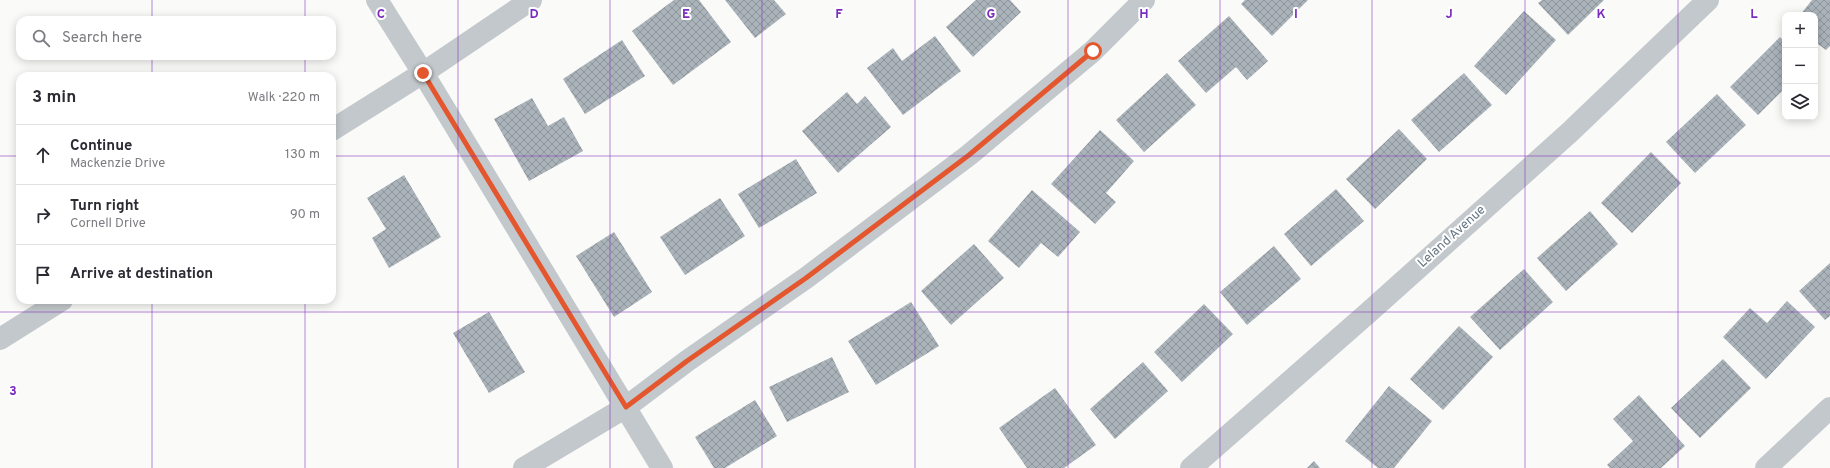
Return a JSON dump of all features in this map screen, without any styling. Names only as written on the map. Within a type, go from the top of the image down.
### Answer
[{"type":"street","points":[[376,0],[423,73],[662,468]]},
{"type":"street","points":[[336,127],[423,73],[531,0]]},
{"type":"street","points":[[524,468],[626,407],[687,361],[806,278],[969,155],[1093,51],[1144,0]]},
{"type":"street","name":"Leland Avenue","points":[[1191,468],[1369,312],[1564,137],[1708,0]]},
{"type":"street","points":[[0,339],[56,304]]},
{"type":"street","points":[[1766,468],[1830,408]]},
{"type":"building","points":[[674,0],[699,0],[731,42],[673,85],[632,31]]},
{"type":"building","points":[[725,0],[774,0],[786,14],[755,38]]},
{"type":"building","points":[[976,0],[1010,0],[1021,12],[973,57],[946,27]]},
{"type":"building","points":[[1245,0],[1308,0],[1272,36],[1241,4]]},
{"type":"building","points":[[1542,0],[1604,0],[1568,35],[1538,3]]},
{"type":"building","points":[[1812,0],[1830,0],[1830,46],[1826,50],[1818,44],[1818,12],[1802,12]]},
{"type":"building","points":[[1524,11],[1556,40],[1506,95],[1474,66]]},
{"type":"building","points":[[1229,16],[1268,61],[1247,80],[1236,67],[1206,93],[1178,61]]},
{"type":"building","points":[[935,36],[961,71],[903,115],[867,68],[893,48],[902,61]]},
{"type":"building","points":[[1780,37],[1782,39],[1782,91],[1758,115],[1730,87]]},
{"type":"building","points":[[622,40],[645,76],[585,114],[563,79]]},
{"type":"building","points":[[1167,73],[1196,105],[1144,152],[1116,120]]},
{"type":"building","points":[[1464,73],[1492,105],[1439,152],[1411,120]]},
{"type":"building","points":[[847,92],[857,104],[865,96],[891,127],[838,173],[802,131]]},
{"type":"building","points":[[1717,94],[1746,125],[1695,173],[1666,142]]},
{"type":"building","points":[[532,98],[548,126],[564,117],[583,151],[529,181],[494,119]]},
{"type":"building","points":[[1399,129],[1427,159],[1375,209],[1346,179]]},
{"type":"building","points":[[1100,130],[1134,161],[1106,193],[1116,202],[1095,224],[1051,184]]},
{"type":"building","points":[[1651,152],[1681,183],[1632,233],[1601,203]]},
{"type":"building","points":[[796,159],[817,193],[759,228],[738,194]]},
{"type":"building","points":[[404,175],[441,237],[389,268],[372,238],[386,229],[367,198]]},
{"type":"building","points":[[1336,189],[1364,221],[1311,266],[1284,234]]},
{"type":"building","points":[[1032,190],[1080,232],[1058,257],[1041,243],[1019,268],[988,241]]},
{"type":"building","points":[[720,198],[745,236],[685,275],[660,237]]},
{"type":"building","points":[[1590,211],[1618,244],[1566,291],[1537,258]]},
{"type":"building","points":[[614,232],[652,292],[614,317],[576,256]]},
{"type":"building","points":[[974,244],[1004,278],[951,325],[921,291]]},
{"type":"building","points":[[1274,246],[1301,279],[1247,325],[1220,292]]},
{"type":"building","points":[[1830,263],[1830,316],[1825,320],[1799,291]]},
{"type":"building","points":[[1524,269],[1553,302],[1500,350],[1470,317]]},
{"type":"building","points":[[1787,301],[1815,327],[1766,379],[1723,337],[1750,308],[1767,323]]},
{"type":"building","points":[[911,302],[939,346],[876,385],[848,341]]},
{"type":"building","points":[[1204,304],[1233,334],[1182,382],[1154,352]]},
{"type":"building","points":[[489,312],[525,372],[489,393],[453,333]]},
{"type":"building","points":[[1459,326],[1493,357],[1443,410],[1410,379]]},
{"type":"building","points":[[832,357],[849,392],[787,422],[769,387]]},
{"type":"building","points":[[1723,359],[1751,388],[1700,438],[1671,408]]},
{"type":"building","points":[[1143,362],[1168,391],[1115,439],[1090,409]]},
{"type":"building","points":[[1389,386],[1432,421],[1394,468],[1378,468],[1345,441]]},
{"type":"building","points":[[1055,388],[1096,445],[1064,468],[1027,468],[999,428]]},
{"type":"building","points":[[1639,395],[1685,446],[1661,468],[1610,468],[1607,465],[1633,441],[1613,419]]},
{"type":"building","points":[[755,400],[777,436],[725,468],[714,468],[695,437]]},
{"type":"building","points":[[1314,461],[1320,468],[1307,468]]},
{"type":"route","points":[[423,73],[626,407],[687,361],[806,278],[969,155],[1093,51]]}]
